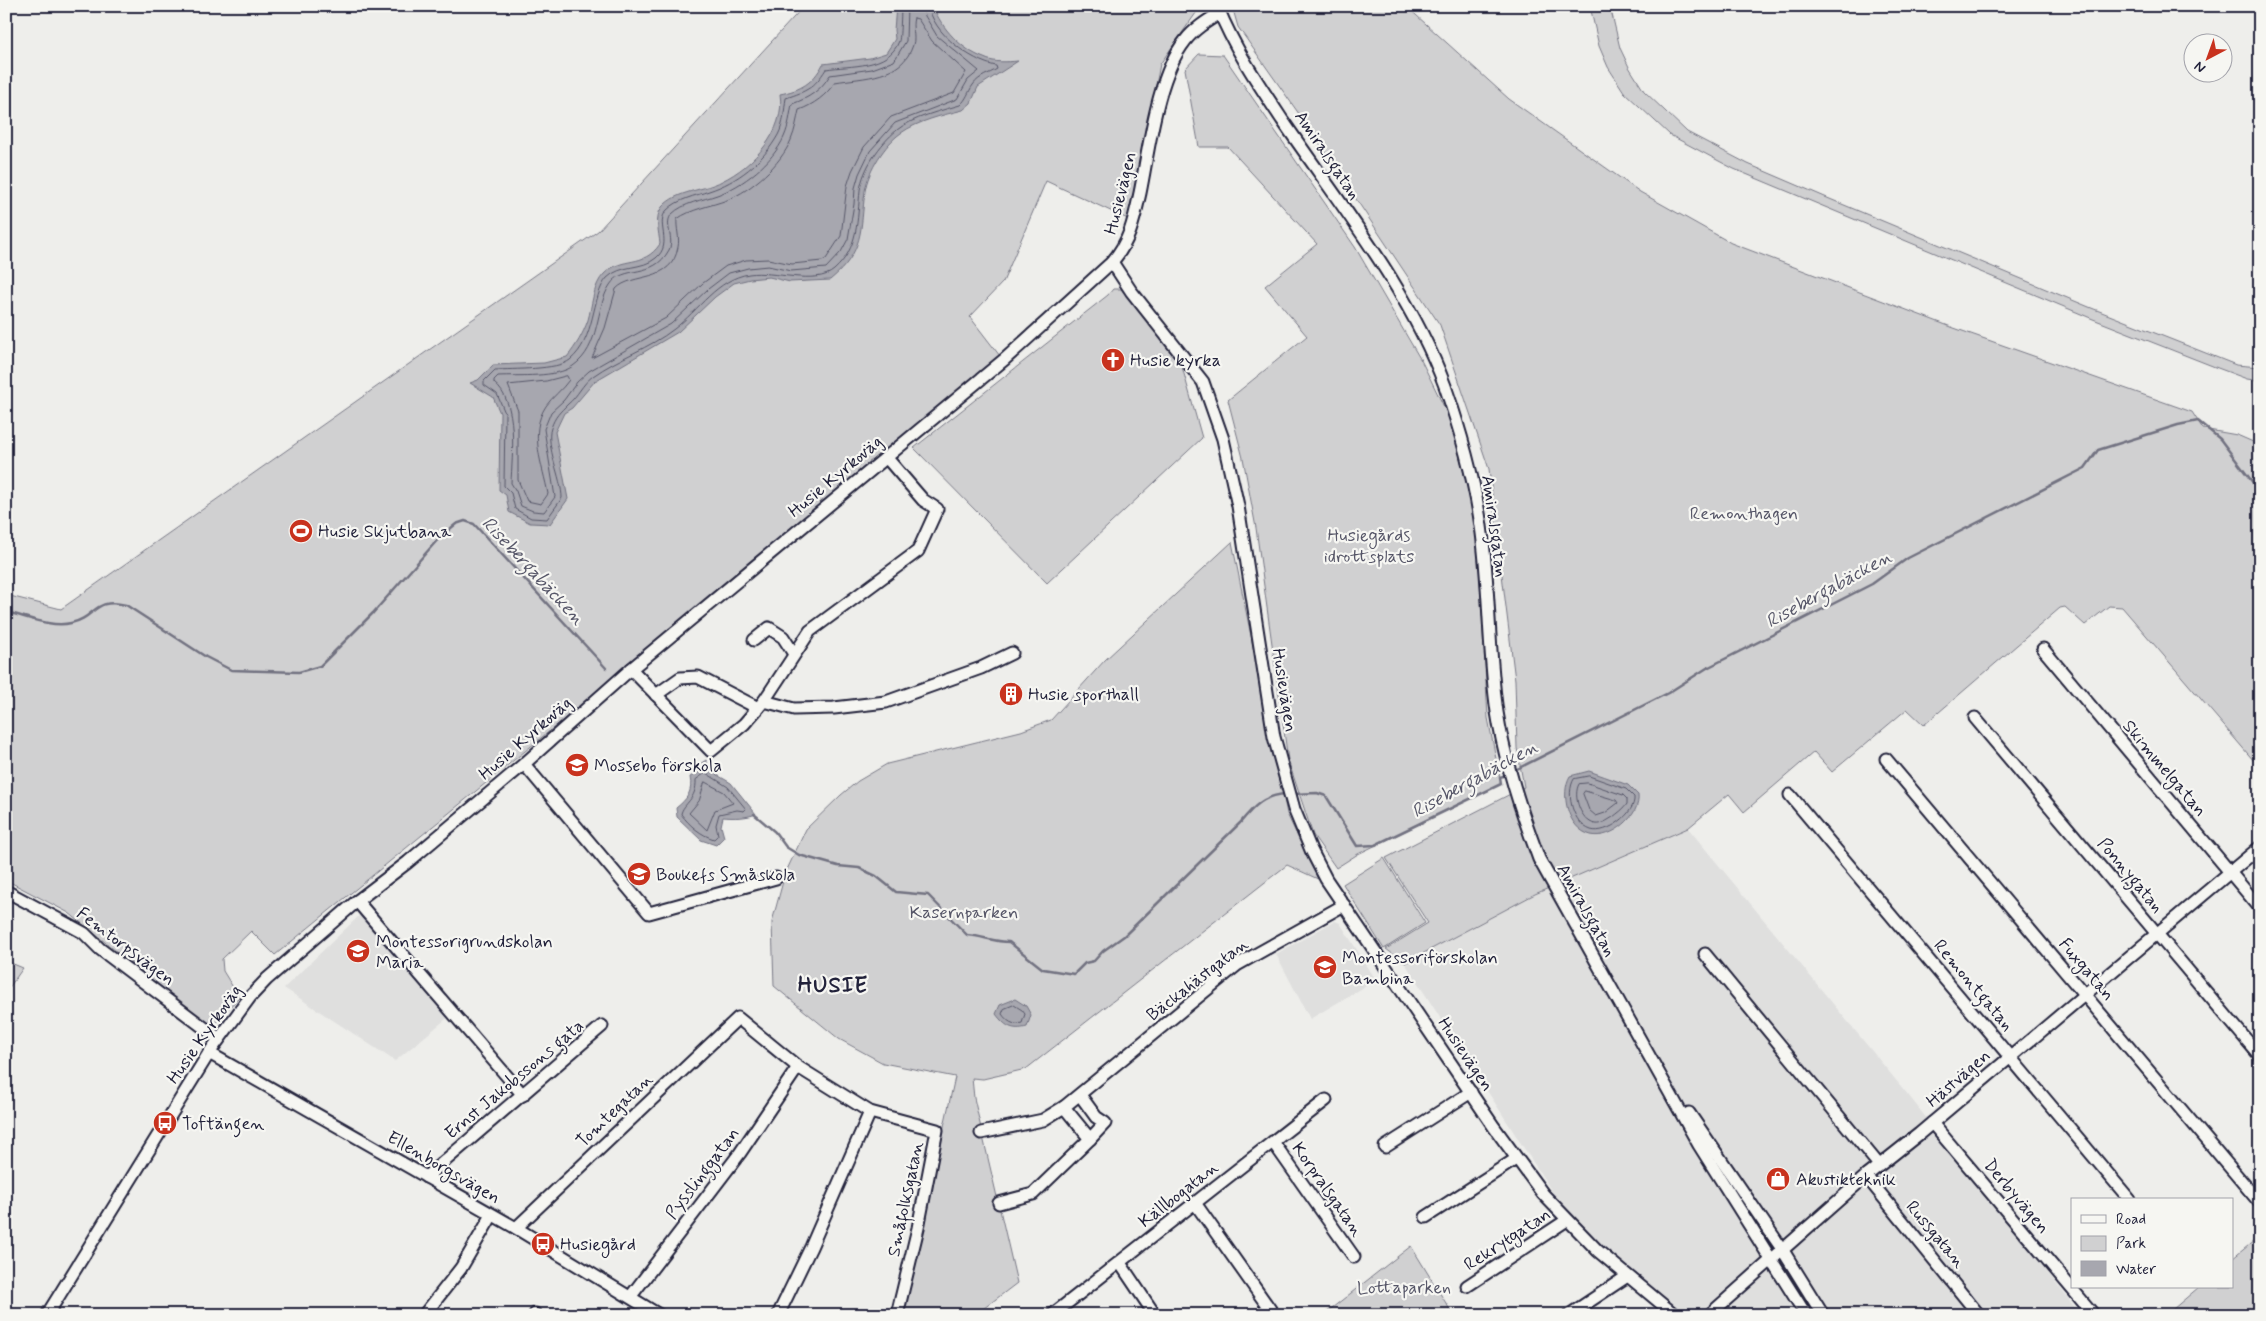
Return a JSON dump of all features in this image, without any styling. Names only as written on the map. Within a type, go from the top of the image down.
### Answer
[{"type":"street","name":"Husievägen","points":[[1219,10],[1195,30],[1179,49],[1172,62],[1163,85],[1133,227],[1122,251],[1112,262],[1131,291],[1204,382],[1223,439],[1243,531],[1246,563],[1274,737],[1294,809],[1311,850],[1326,879],[1516,1160],[1567,1220],[1626,1276],[1674,1315]]},
{"type":"street","name":"Amiralsgatan","points":[[1219,10],[1231,36],[1264,92],[1387,272],[1429,348],[1444,384],[1468,463],[1481,527],[1497,709],[1507,762],[1539,859],[1699,1145],[1806,1315]]},
{"type":"street","name":"Husie Kyrkoväg","points":[[47,1315],[209,1053],[250,996],[267,979],[357,901],[408,862],[524,764],[631,669],[1004,359],[1112,262]]},
{"type":"street","points":[[631,669],[711,751],[744,724],[761,705],[810,631],[918,551],[937,510],[923,500],[886,457]]},
{"type":"street","points":[[754,640],[769,628],[783,637],[794,654]]},
{"type":"street","name":"Skimmelgatan","points":[[2043,649],[2260,908]]},
{"type":"street","points":[[656,695],[680,678],[698,677],[761,705],[794,709],[834,708],[886,702],[981,668],[1012,653]]},
{"type":"street","name":"Ponnygatan","points":[[1975,718],[2260,1056]]},
{"type":"street","name":"Fuxgatan","points":[[1886,759],[2260,1203]]},
{"type":"street","points":[[524,764],[649,913],[776,878]]},
{"type":"street","name":"Remontgatan","points":[[1790,795],[2128,1198]]},
{"type":"street","name":"Hästvägen","points":[[1709,1315],[1866,1176],[1932,1123],[2084,993],[2260,847]]},
{"type":"street","name":"Femtorpsvägen","points":[[6,891],[84,933],[100,949],[219,1039]]},
{"type":"street","points":[[357,901],[523,1095]]},
{"type":"street","name":"Bäckahästgatan","points":[[982,1133],[1042,1120],[1064,1107],[1237,966],[1344,905]]},
{"type":"street","points":[[1705,954],[1879,1165]]},
{"type":"street","name":"Småfolksgatan","points":[[738,1018],[798,1067],[870,1112],[937,1130],[897,1315]]},
{"type":"street","name":"Tomtegatan","points":[[516,1228],[738,1018]]},
{"type":"street","name":"Ernst Jakobssons gata","points":[[426,1178],[602,1026]]},
{"type":"street","name":"Ellenborgsvägen","points":[[209,1053],[516,1228],[631,1296],[659,1315]]},
{"type":"street","name":"Pysslinggatan","points":[[631,1296],[740,1153],[798,1067]]},
{"type":"street","name":"Amiralsgatan","points":[[1659,1074],[1708,1140],[1782,1249],[1823,1315]]},
{"type":"street","points":[[1385,1147],[1471,1092]]},
{"type":"street","points":[[999,1203],[1033,1194],[1106,1123],[1096,1117],[1080,1094]]},
{"type":"street","name":"Källbogatan","points":[[1052,1315],[1326,1100]]},
{"type":"street","points":[[1064,1107],[1090,1139]]},
{"type":"street","points":[[778,1315],[870,1112]]},
{"type":"street","name":"Derbyvägen","points":[[1932,1123],[2071,1288]]},
{"type":"street","name":"Korpralsgatan","points":[[1273,1142],[1354,1257]]},
{"type":"street","points":[[1426,1217],[1516,1160]]},
{"type":"street","name":"Russgatan","points":[[1866,1176],[1979,1315]]},
{"type":"street","points":[[1196,1203],[1274,1315]]},
{"type":"street","points":[[424,1315],[460,1268],[492,1215]]},
{"type":"street","name":"Rekrytgatan","points":[[1467,1286],[1567,1220]]},
{"type":"street","points":[[1120,1263],[1155,1315]]},
{"type":"street","points":[[1569,1315],[1626,1276]]},
{"type":"street","name":"Derbyvägen","points":[[2071,1288],[2094,1315]]},
{"type":"shaded area","points":[[1688,828],[1909,1096],[2081,1315],[1682,1315],[1620,1265],[1560,1204],[1405,963],[1535,894]]},
{"type":"shaded area","name":"Montessorigrundskolan Maria","points":[[361,914],[451,1015],[395,1061],[284,988]]},
{"type":"shaded area","name":"Montessoriförskolan Bambina","points":[[1335,921],[1340,923],[1376,980],[1310,1019],[1276,954]]},
{"type":"green space","points":[[804,6],[1201,6],[1160,64],[1130,220],[1046,181],[1003,282],[970,317],[1000,356],[861,477],[275,955],[251,931],[222,959],[223,971],[239,997],[211,1028],[69,913],[6,880],[6,595],[61,609],[598,231]]},
{"type":"green space","name":"Remonthagen","points":[[1232,6],[1406,6],[1509,99],[1640,192],[1731,243],[1954,328],[2192,412],[2203,429],[2237,435],[2260,445],[2260,768],[2122,607],[2109,606],[2085,625],[2065,607],[2060,608],[1924,725],[1907,709],[1832,772],[1814,752],[1744,812],[1729,794],[1688,828],[1535,894],[1405,963],[1386,949],[1428,923],[1386,858],[1524,787],[1517,748],[1515,680],[1489,469],[1440,325],[1304,121],[1238,27]]},
{"type":"green space","points":[[1590,6],[1610,6],[1620,48],[1629,67],[1644,91],[1687,132],[1748,164],[2089,307],[2236,365],[2260,367],[2260,381],[2247,379],[2093,319],[1734,169],[1670,135],[1624,92],[1608,67],[1599,46]]},
{"type":"green space","name":"Husiegårds idrottsplats","points":[[1199,54],[1223,55],[1355,247],[1422,362],[1451,421],[1477,527],[1488,718],[1501,784],[1358,854],[1336,868],[1313,835],[1288,760],[1256,528],[1243,458],[1228,400],[1307,336],[1265,286],[1317,244],[1228,147],[1199,147],[1185,69]]},
{"type":"green space","points":[[1113,289],[1121,289],[1179,356],[1202,438],[1047,583],[914,448],[1108,295]]},
{"type":"green space","name":"Kasernparken","points":[[1232,542],[1287,814],[1318,879],[1287,865],[1026,1069],[983,1079],[972,1078],[974,1098],[1017,1283],[975,1315],[902,1315],[955,1077],[883,1063],[839,1039],[774,986],[772,922],[785,874],[806,829],[858,781],[887,764],[1021,731],[1051,720],[1105,660]]},
{"type":"green space","points":[[1384,858],[1425,923],[1384,949],[1343,884]]},
{"type":"green space","points":[[6,961],[23,968],[6,992]]},
{"type":"green space","points":[[2260,1236],[2260,1315],[2166,1315],[2198,1288],[2234,1288],[2234,1257]]},
{"type":"green space","name":"Lottaparken","points":[[1411,1246],[1452,1313],[1323,1315]]},
{"type":"water","points":[[896,6],[933,6],[947,30],[968,50],[992,61],[1018,61],[978,87],[971,103],[963,110],[915,125],[901,133],[889,144],[873,167],[867,183],[861,229],[855,249],[850,259],[830,280],[790,282],[769,277],[734,283],[715,297],[678,332],[595,381],[572,408],[564,413],[555,432],[568,499],[550,524],[530,523],[509,512],[506,495],[499,490],[500,413],[493,397],[470,383],[478,380],[493,365],[544,363],[567,357],[584,330],[597,284],[604,274],[618,265],[647,257],[660,244],[658,215],[662,207],[675,197],[722,181],[756,157],[765,146],[778,121],[781,108],[780,94],[806,85],[823,64],[870,58],[886,53],[895,39]]},
{"type":"water","points":[[706,760],[712,772],[731,783],[756,814],[723,817],[721,826],[724,837],[716,845],[701,840],[677,817],[676,808],[690,791],[690,777],[699,772],[697,766]]},
{"type":"water","points":[[1589,771],[1628,785],[1638,795],[1638,803],[1630,818],[1608,834],[1599,836],[1583,831],[1576,826],[1568,810],[1566,792],[1570,776]]},
{"type":"water","points":[[1015,999],[1026,1006],[1031,1015],[1027,1027],[1013,1028],[1003,1022],[996,1014],[1000,1005]]},
{"type":"waterway","name":"Risebergabäcken","points":[[1513,771],[1668,693],[1707,668],[1872,584],[1908,558],[2085,468],[2098,450],[2178,425],[2198,421],[2220,439],[2260,492]]},
{"type":"waterway","name":"Risebergabäcken","points":[[6,612],[47,623],[63,624],[86,617],[95,609],[107,604],[126,605],[206,657],[231,670],[299,672],[320,666],[373,613],[440,537],[456,524],[465,521],[474,524],[606,668]]},
{"type":"waterway","name":"Risebergabäcken","points":[[1293,794],[1317,793],[1326,796],[1357,846],[1375,845],[1501,784],[1500,777],[1506,775]]},
{"type":"waterway","name":"Risebergabäcken","points":[[754,814],[775,832],[786,847],[799,855],[838,866],[859,868],[876,876],[896,892],[928,895],[967,935],[1009,942],[1043,969],[1074,974],[1085,963],[1094,961],[1103,951],[1124,936],[1260,802],[1287,794]]},
{"type":"place","name":"Husie kyrka","points":[[1113,360]]},
{"type":"place","name":"Husie Skjutbana","points":[[301,531]]},
{"type":"place","name":"Husie sporthall","points":[[1011,694]]},
{"type":"place","name":"Mossebo förskola","points":[[577,765]]},
{"type":"place","name":"Boukefs Småskola","points":[[639,874]]},
{"type":"place","name":"Montessorigrundskolan Maria","points":[[358,951]]},
{"type":"place","name":"Montessoriförskolan Bambina","points":[[1325,967]]},
{"type":"place","name":"Toftängen","points":[[165,1123]]},
{"type":"place","name":"Akustikteknik","points":[[1778,1179]]},
{"type":"place","name":"Husiegård","points":[[543,1244]]},
{"type":"district","name":"HUSIE","points":[[833,984]]}]
